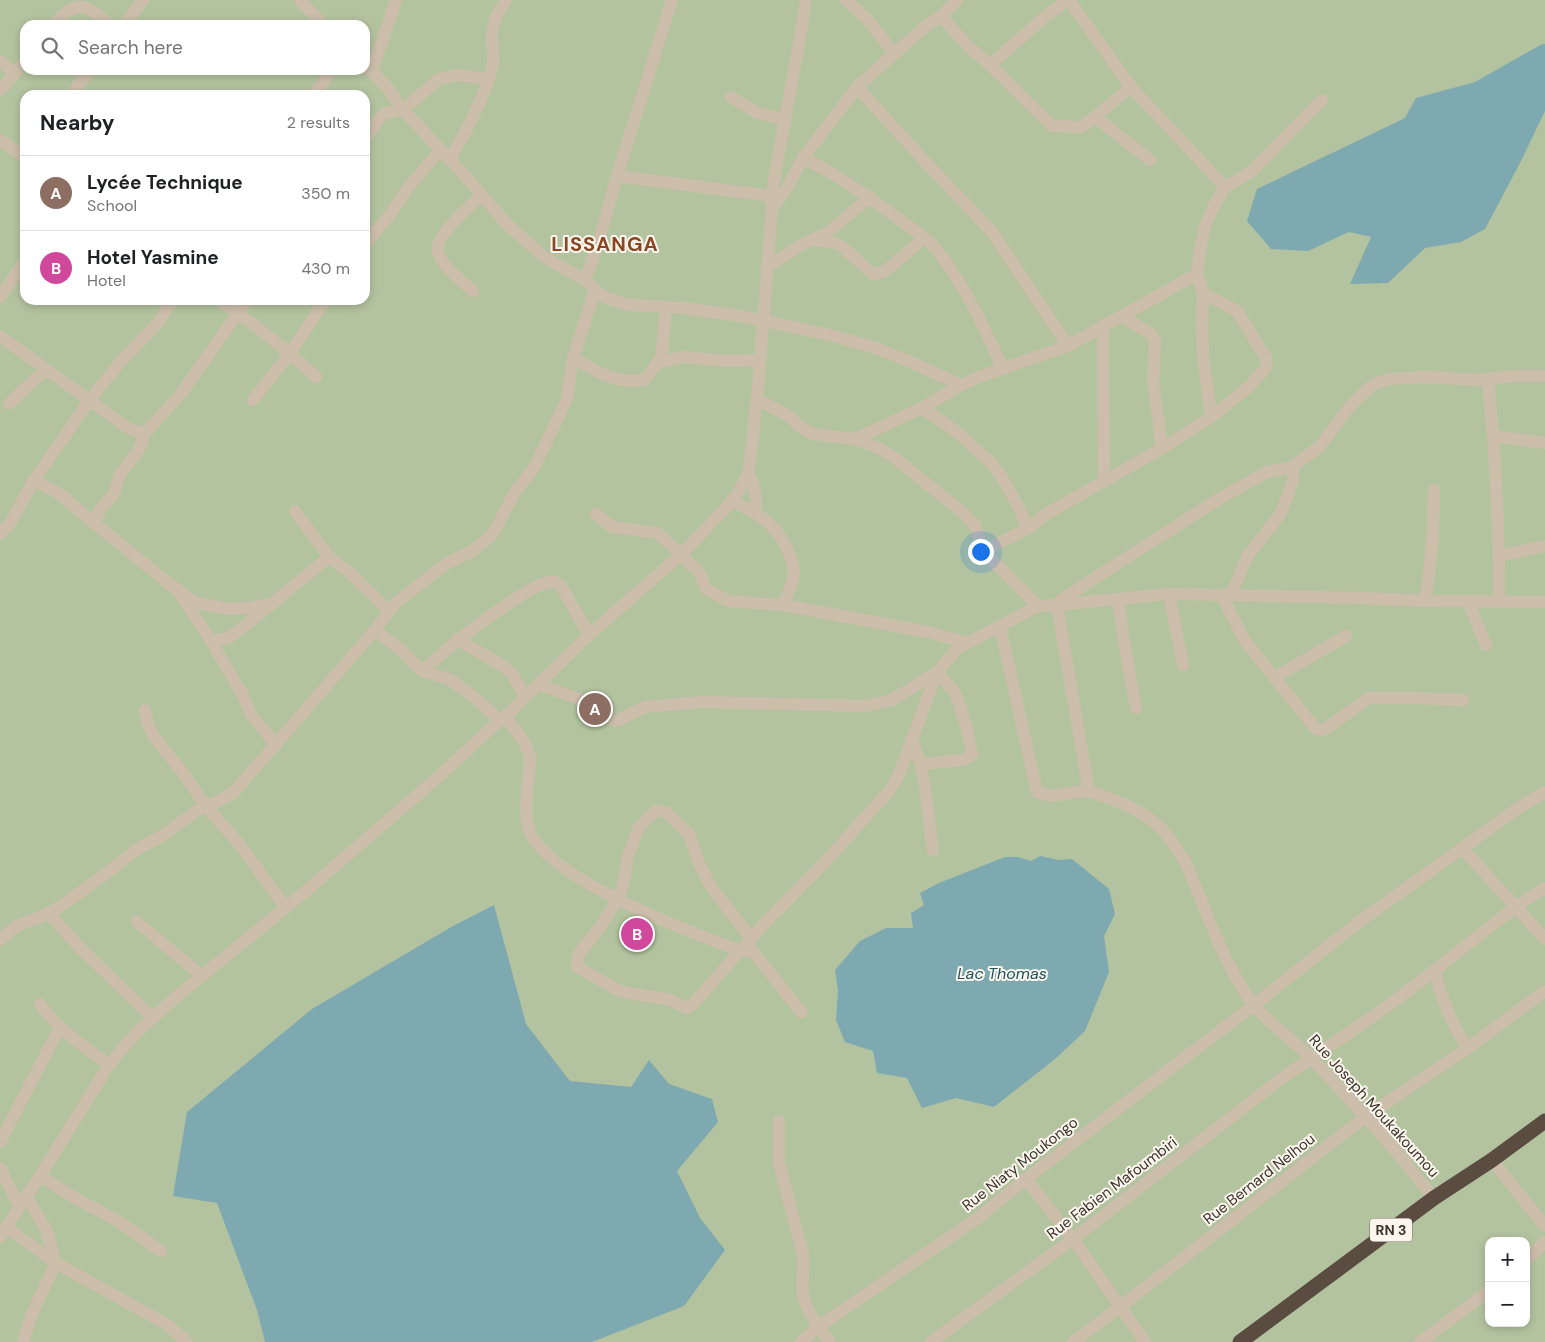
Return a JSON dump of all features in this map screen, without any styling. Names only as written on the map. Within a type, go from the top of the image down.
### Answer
[{"type":"highway","name":"RN 3","points":[[1240,1342],[1434,1198],[1492,1160],[1545,1121]]},
{"type":"street","points":[[128,20],[142,0]]},
{"type":"street","points":[[300,0],[318,20]]},
{"type":"street","points":[[370,63],[396,0]]},
{"type":"street","points":[[450,160],[479,106],[489,79],[494,60],[493,26],[506,0]]},
{"type":"street","points":[[585,280],[599,241],[616,176],[672,0]]},
{"type":"street","points":[[187,1342],[168,1325],[153,1316],[3,1232],[109,1066],[152,1017],[286,908],[503,719],[589,635],[681,555],[732,501],[740,489],[748,474],[757,399],[772,209],[771,196],[806,0]]},
{"type":"street","points":[[846,0],[866,19],[894,53]]},
{"type":"street","points":[[772,209],[787,188],[803,158],[858,87],[894,53],[927,25],[941,16],[957,0]]},
{"type":"street","points":[[990,65],[1046,15],[1068,0],[1132,87],[1225,187]]},
{"type":"street","points":[[57,20],[64,10],[76,3],[86,4],[104,20]]},
{"type":"street","points":[[941,16],[967,45],[1052,126],[1080,127],[1132,87]]},
{"type":"street","points":[[0,61],[14,73]]},
{"type":"street","points":[[0,90],[20,67]]},
{"type":"street","points":[[370,70],[388,88],[403,110],[507,224],[544,256],[585,280],[606,298],[630,305],[683,308],[763,320],[830,335],[876,348],[961,384]]},
{"type":"street","points":[[75,90],[86,75]]},
{"type":"street","points":[[318,90],[328,75]]},
{"type":"street","points":[[370,132],[385,113],[403,110],[439,78],[458,75],[489,79]]},
{"type":"street","points":[[858,87],[992,232],[1068,346]]},
{"type":"street","points":[[731,97],[757,113],[785,119]]},
{"type":"street","points":[[1211,417],[1202,334],[1203,293],[1197,274],[1206,226],[1214,206],[1225,187],[1252,172],[1322,100]]},
{"type":"street","points":[[1095,117],[1150,160]]},
{"type":"street","points":[[0,140],[20,154]]},
{"type":"street","points":[[370,238],[440,150]]},
{"type":"street","points":[[803,158],[828,170],[870,197],[935,248],[978,313],[1003,369]]},
{"type":"street","points":[[616,176],[771,196]]},
{"type":"street","points":[[473,291],[441,259],[438,253],[438,244],[442,235],[482,195]]},
{"type":"street","points":[[767,266],[801,245],[827,233],[870,197]]},
{"type":"street","points":[[814,240],[840,245],[873,274],[884,272],[924,238]]},
{"type":"street","points":[[0,297],[20,268]]},
{"type":"street","points":[[855,439],[922,408],[961,384],[1068,346],[1197,274]]},
{"type":"street","points":[[0,940],[15,927],[49,913],[136,850],[162,836],[205,805],[216,802],[234,792],[375,630],[389,611],[440,568],[472,551],[491,536],[515,492],[534,468],[552,434],[569,394],[573,358],[595,290]]},
{"type":"street","points":[[983,551],[1027,529],[1046,514],[1161,449],[1211,417],[1250,386],[1266,367],[1266,358],[1237,311],[1203,293]]},
{"type":"street","points":[[0,534],[11,522],[34,480],[90,399],[123,359],[158,323],[169,305]]},
{"type":"street","points":[[226,305],[290,353],[316,376]]},
{"type":"street","points":[[94,523],[101,508],[114,494],[119,476],[136,454],[144,434],[180,395],[243,305]]},
{"type":"street","points":[[253,400],[290,353],[322,305]]},
{"type":"street","points":[[661,361],[666,308]]},
{"type":"street","points":[[1121,316],[1151,334],[1155,340],[1153,384],[1161,449]]},
{"type":"street","points":[[1104,325],[1104,481]]},
{"type":"street","points":[[0,336],[128,428],[144,434]]},
{"type":"street","points":[[573,358],[606,376],[627,382],[644,380],[656,363],[684,357],[728,361],[760,360]]},
{"type":"street","points":[[9,404],[45,370]]},
{"type":"street","points":[[1057,605],[1065,596],[1222,497],[1268,472],[1290,468],[1316,449],[1350,406],[1371,386],[1379,382],[1390,379],[1427,377],[1488,380],[1514,376],[1545,376]]},
{"type":"street","points":[[1488,380],[1494,436],[1499,601]]},
{"type":"street","points":[[757,399],[792,418],[797,425],[813,434],[855,439],[891,455],[961,511],[975,525],[983,551],[1038,606]]},
{"type":"street","points":[[922,408],[957,432],[992,462],[1020,509],[1027,529]]},
{"type":"street","points":[[1494,436],[1522,441],[1545,442]]},
{"type":"street","points":[[1225,594],[1235,586],[1247,557],[1281,513],[1293,480],[1293,468],[1290,468]]},
{"type":"street","points":[[748,474],[757,495],[754,512]]},
{"type":"street","points":[[34,480],[62,496],[177,590],[196,603],[234,609],[272,604]]},
{"type":"street","points":[[1426,601],[1434,535],[1434,490]]},
{"type":"street","points":[[732,501],[768,521],[787,549],[794,567],[793,576],[783,605]]},
{"type":"street","points":[[295,511],[329,557],[349,572],[389,611]]},
{"type":"street","points":[[596,514],[612,527],[658,533],[700,573],[706,589],[728,601],[783,605],[928,632],[968,642]]},
{"type":"street","points":[[1499,556],[1545,546]]},
{"type":"street","points":[[211,641],[228,638],[237,632],[329,557]]},
{"type":"street","points":[[422,671],[457,639],[504,606],[532,589],[554,582],[561,586],[589,635]]},
{"type":"street","points":[[177,590],[211,641],[241,692],[252,716],[276,745]]},
{"type":"street","points":[[1169,594],[1183,665]]},
{"type":"street","points":[[538,684],[581,700],[598,712],[616,721],[645,707],[702,702],[865,706],[892,700],[937,672],[953,653],[968,642],[1038,606],[1169,594],[1468,602],[1545,602]]},
{"type":"street","points":[[1225,594],[1245,641],[1316,729],[1325,729],[1369,698],[1463,700]]},
{"type":"street","points":[[1118,599],[1136,708]]},
{"type":"street","points":[[1468,602],[1486,645]]},
{"type":"street","points":[[1000,626],[1037,792],[1050,797],[1089,792],[1057,605]]},
{"type":"street","points":[[234,609],[237,632]]},
{"type":"street","points":[[375,630],[400,649],[422,671],[449,679],[470,694],[503,719],[524,741],[530,758],[527,821],[534,840],[539,847],[564,868],[655,917],[741,951],[752,950],[801,1012]]},
{"type":"street","points":[[1274,678],[1346,636]]},
{"type":"street","points":[[457,639],[506,668],[512,674],[525,696]]},
{"type":"street","points":[[751,938],[708,881],[699,863],[689,834],[666,812],[657,810],[640,826],[627,859],[623,886],[618,898],[577,958],[577,967],[618,990],[667,999],[687,1008],[696,1002],[751,938],[815,874],[890,790],[899,774],[937,672]]},
{"type":"street","points":[[921,764],[963,760],[972,755],[956,695],[937,672]]},
{"type":"street","points":[[145,710],[148,725],[154,737],[184,774],[205,805],[240,845],[286,908]]},
{"type":"street","points":[[912,740],[921,764],[933,850]]},
{"type":"street","name":"Rue Joseph Moukakoumou","points":[[1089,792],[1139,810],[1151,818],[1165,832],[1176,846],[1191,875],[1236,978],[1254,1005],[1312,1059],[1366,1117],[1434,1198]]},
{"type":"street","name":"Rue Niaty Moukongo","points":[[800,1342],[818,1326],[978,1218],[1026,1178],[1254,1005],[1359,922],[1516,809],[1545,792]]},
{"type":"street","points":[[1462,848],[1545,940]]},
{"type":"street","name":"Rue Fabien Mafoumbiri","points":[[931,1342],[1073,1239],[1282,1078],[1312,1059],[1435,971],[1484,930],[1545,888]]},
{"type":"street","points":[[49,913],[75,942],[152,1017]]},
{"type":"street","points":[[137,922],[202,976]]},
{"type":"street","points":[[1435,971],[1438,985],[1454,1026],[1468,1048]]},
{"type":"street","name":"Rue Bernard Nelhou","points":[[1073,1342],[1366,1117],[1468,1048],[1545,991]]},
{"type":"street","points":[[40,1004],[60,1027],[109,1066]]},
{"type":"street","points":[[0,1142],[60,1027]]},
{"type":"street","points":[[779,1122],[779,1162],[803,1255],[802,1286],[804,1300],[818,1326],[830,1342]]},
{"type":"street","points":[[1492,1160],[1545,1226]]},
{"type":"street","points":[[0,1168],[22,1201],[46,1229],[56,1263],[31,1316],[23,1342]]},
{"type":"street","points":[[40,1176],[74,1198],[118,1222],[161,1251]]},
{"type":"street","points":[[1026,1178],[1073,1239],[1145,1342]]},
{"type":"street","points":[[1530,1256],[1545,1242]]},
{"type":"street","points":[[1420,1342],[1485,1294]]},
{"type":"green space","points":[[0,0],[1545,0],[1545,1342],[0,1342]]},
{"type":"water","points":[[1545,44],[1545,111],[1485,229],[1461,242],[1425,248],[1388,283],[1350,284],[1371,237],[1349,232],[1308,251],[1271,249],[1247,221],[1257,189],[1405,118],[1416,98],[1475,82]]},
{"type":"water","name":"Lac Thomas","points":[[1040,856],[1059,860],[1072,859],[1109,889],[1115,914],[1104,936],[1109,972],[1085,1031],[1055,1059],[994,1107],[956,1098],[922,1108],[907,1078],[877,1073],[873,1051],[845,1042],[836,1020],[838,991],[835,970],[860,941],[886,928],[913,928],[911,913],[924,905],[920,893],[939,883],[1005,857],[1018,857],[1031,861]]},
{"type":"water","points":[[494,905],[526,1024],[570,1081],[631,1087],[649,1060],[669,1084],[712,1099],[718,1122],[677,1171],[700,1218],[725,1250],[684,1306],[592,1342],[265,1342],[257,1310],[217,1203],[173,1196],[187,1112],[312,1009],[453,926]]},
{"type":"place","name":"Lycée Technique","points":[[595,709]]},
{"type":"place","name":"Hotel Yasmine","points":[[637,934]]},
{"type":"district","name":"LISSANGA","points":[[605,244]]}]
